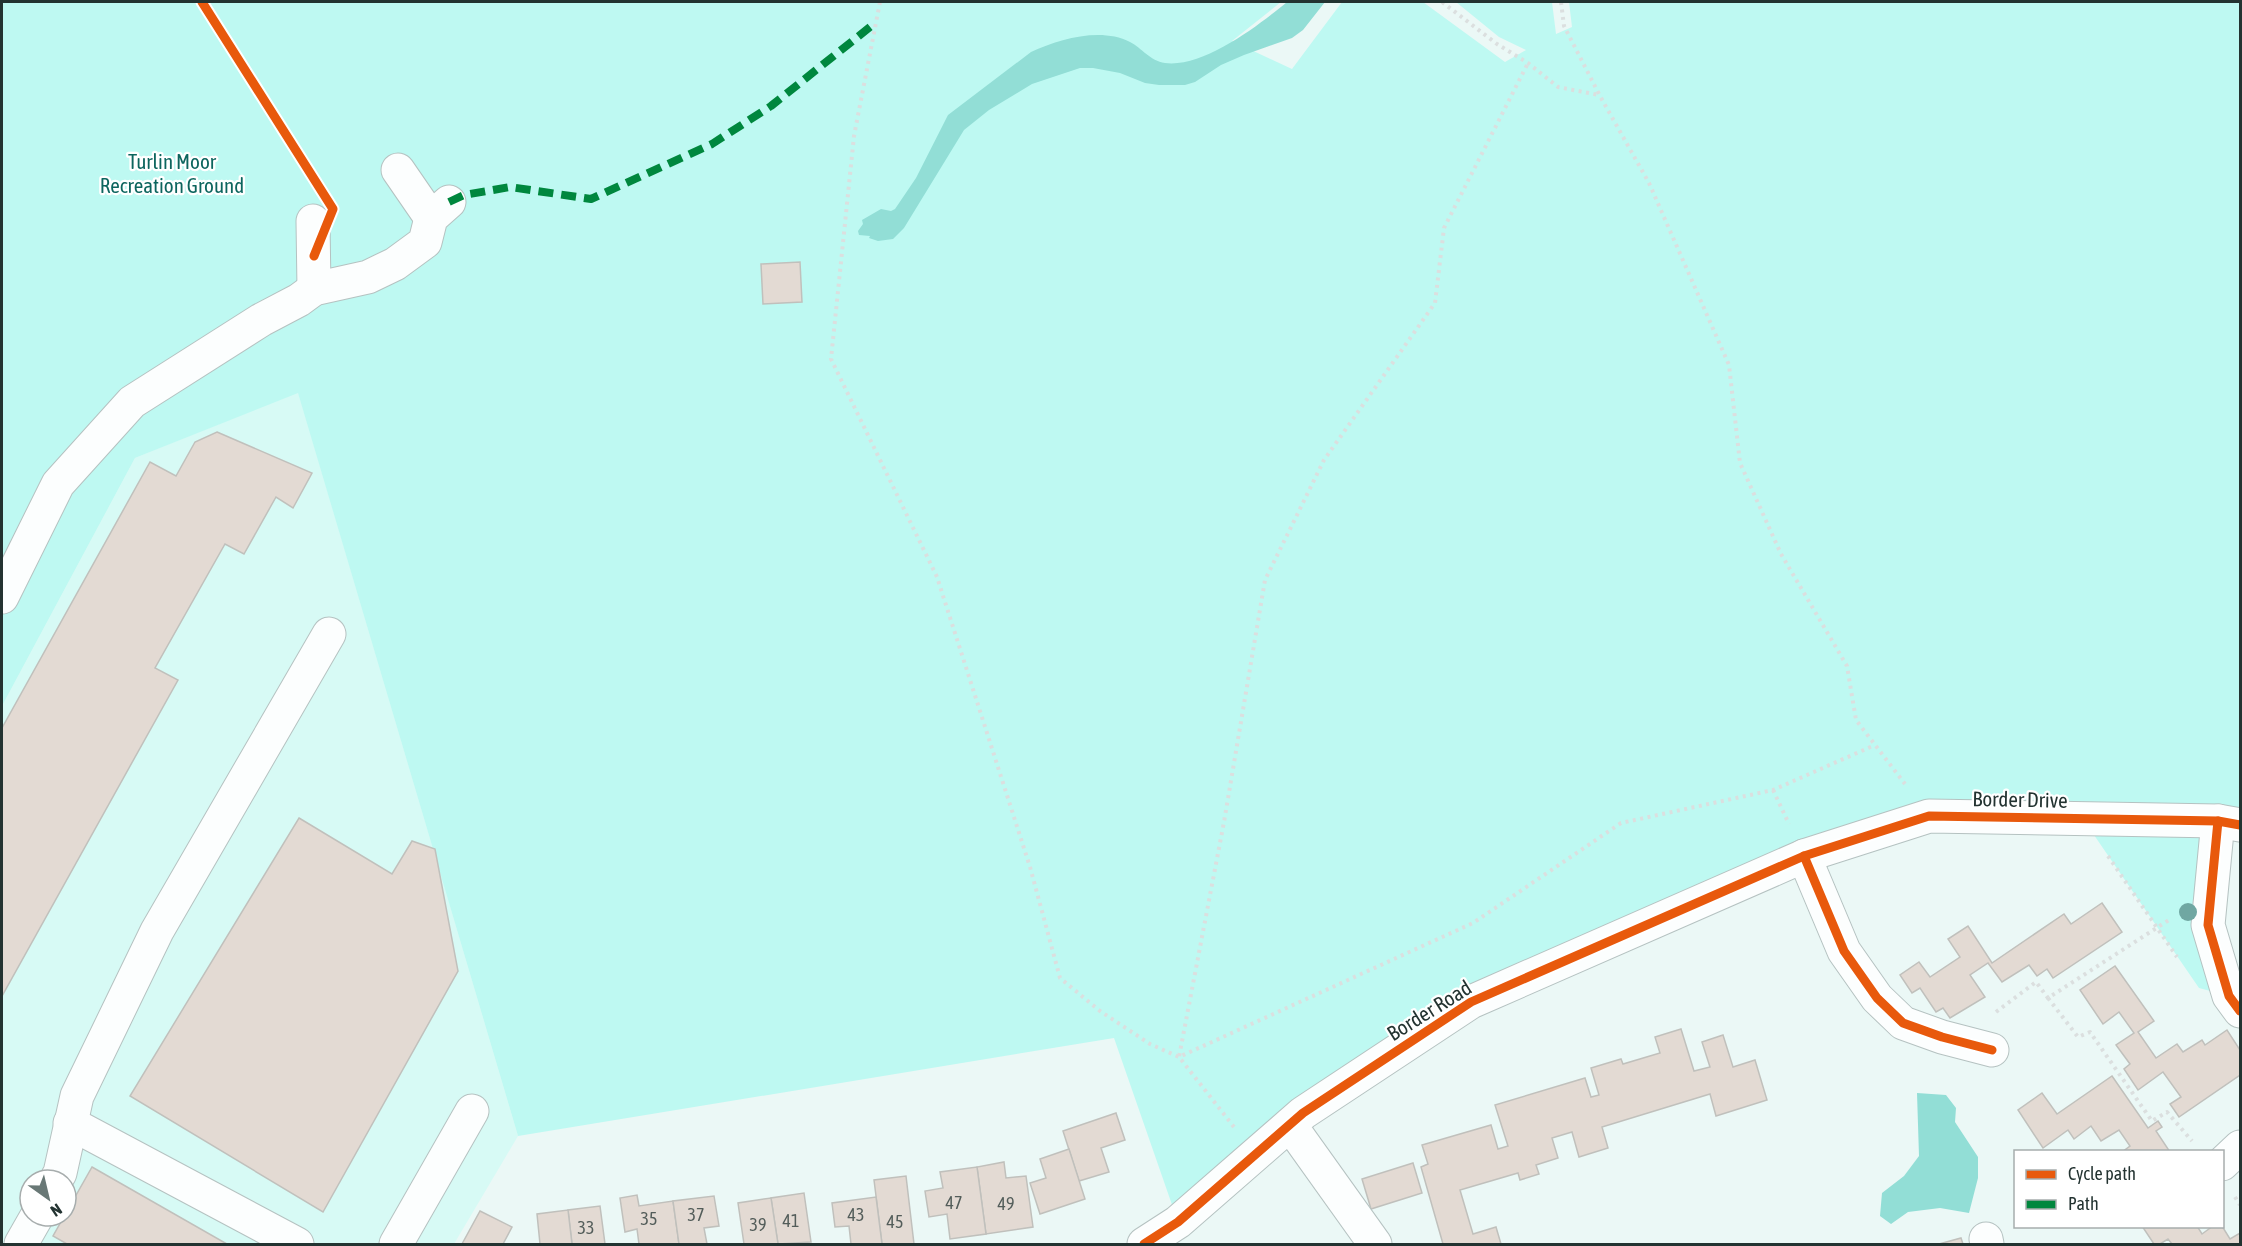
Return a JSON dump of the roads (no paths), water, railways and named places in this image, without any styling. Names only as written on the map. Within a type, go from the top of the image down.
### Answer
[{"type":"street","points":[[2,597],[58,484],[132,402],[314,289],[368,277],[395,264],[425,242],[440,210],[398,170]]},
{"type":"street","points":[[314,221],[314,289]]},
{"type":"street","points":[[61,1168],[77,1096],[157,931],[329,634]]},
{"type":"street","name":"Border Drive","points":[[1804,856],[1929,816],[2229,823]]},
{"type":"street","points":[[2229,823],[2211,894],[2208,925],[2229,996],[2241,1011]]},
{"type":"street","points":[[1804,856],[1844,951],[1877,998],[1903,1023],[1992,1050]]},
{"type":"street","name":"Border Road","points":[[1144,1245],[1178,1222],[1304,1113],[1471,1002],[1804,856]]},
{"type":"street","points":[[396,1245],[472,1112]]},
{"type":"street","points":[[70,1123],[297,1245]]},
{"type":"street","points":[[1290,1125],[1375,1245]]},
{"type":"street","points":[[2224,1163],[2241,1147]]},
{"type":"street","points":[[21,1245],[30,1228]]},
{"type":"park label","name":"Turlin Moor Recreation Ground","points":[[172,173]]}]
